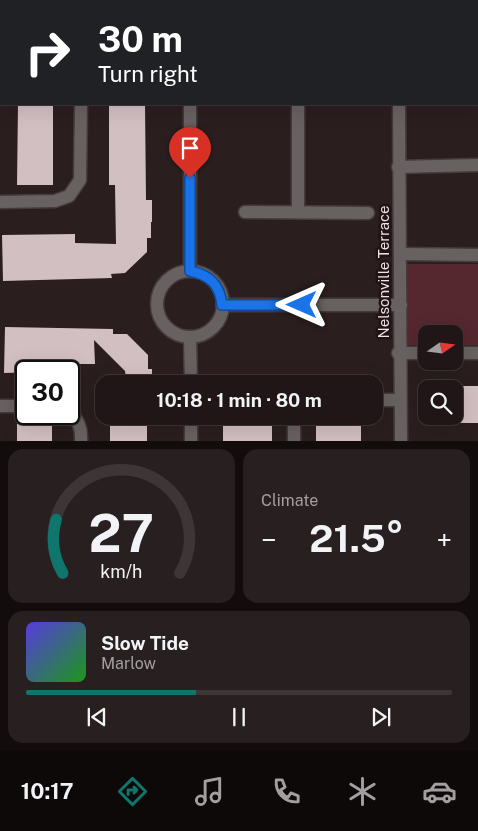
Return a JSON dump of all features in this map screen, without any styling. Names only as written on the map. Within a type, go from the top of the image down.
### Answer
[{"type":"street","points":[[0,202],[55,201],[69,196],[80,180],[80,105]]},
{"type":"street","points":[[190,105],[190,271]]},
{"type":"street","points":[[298,105],[298,211]]},
{"type":"street","name":"Nelsonville Terrace","points":[[399,105],[398,167],[401,305],[398,353],[401,441]]},
{"type":"street","points":[[398,167],[478,165]]},
{"type":"street","points":[[245,212],[368,213]]},
{"type":"street","points":[[401,254],[478,255]]},
{"type":"street","points":[[190,271],[210,278],[221,295],[222,305],[216,324],[200,335],[190,337],[179,335],[169,330],[157,310],[161,287],[169,278],[179,273],[190,271]]},
{"type":"street","points":[[222,305],[401,305]]},
{"type":"street","points":[[190,337],[191,375]]},
{"type":"street","points":[[398,353],[418,353]]},
{"type":"street","points":[[463,353],[478,353]]},
{"type":"street","points":[[383,400],[400,400]]},
{"type":"street","points":[[0,406],[15,406]]},
{"type":"street","points":[[79,425],[82,431],[81,441]]},
{"type":"street","points":[[191,425],[191,441]]},
{"type":"street","points":[[294,425],[294,441]]},
{"type":"shaded area","points":[[404,264],[478,264],[478,345],[463,345],[463,325],[418,325],[418,345],[404,345]]},
{"type":"building","points":[[18,105],[53,105],[53,185],[17,185]]},
{"type":"building","points":[[109,105],[145,105],[146,200],[152,200],[151,238],[147,238],[147,252],[125,273],[111,274],[112,278],[3,281],[2,235],[75,234],[75,243],[116,244],[115,185],[109,185]]},
{"type":"building","points":[[5,327],[113,329],[113,334],[127,334],[148,355],[148,369],[152,369],[152,375],[126,375],[125,371],[94,340],[95,364],[80,364],[80,360],[15,360],[15,373],[4,373]]},
{"type":"building","points":[[463,386],[478,386],[478,423],[463,423]]},
{"type":"building","points":[[17,425],[52,425],[52,441],[17,441]]},
{"type":"building","points":[[110,425],[147,425],[147,441],[110,441]]},
{"type":"building","points":[[223,425],[272,425],[272,441],[223,441]]},
{"type":"building","points":[[316,425],[361,425],[361,441],[316,441]]},
{"type":"route","points":[[190,178],[190,271],[210,278],[221,295],[222,305],[302,305]]}]
